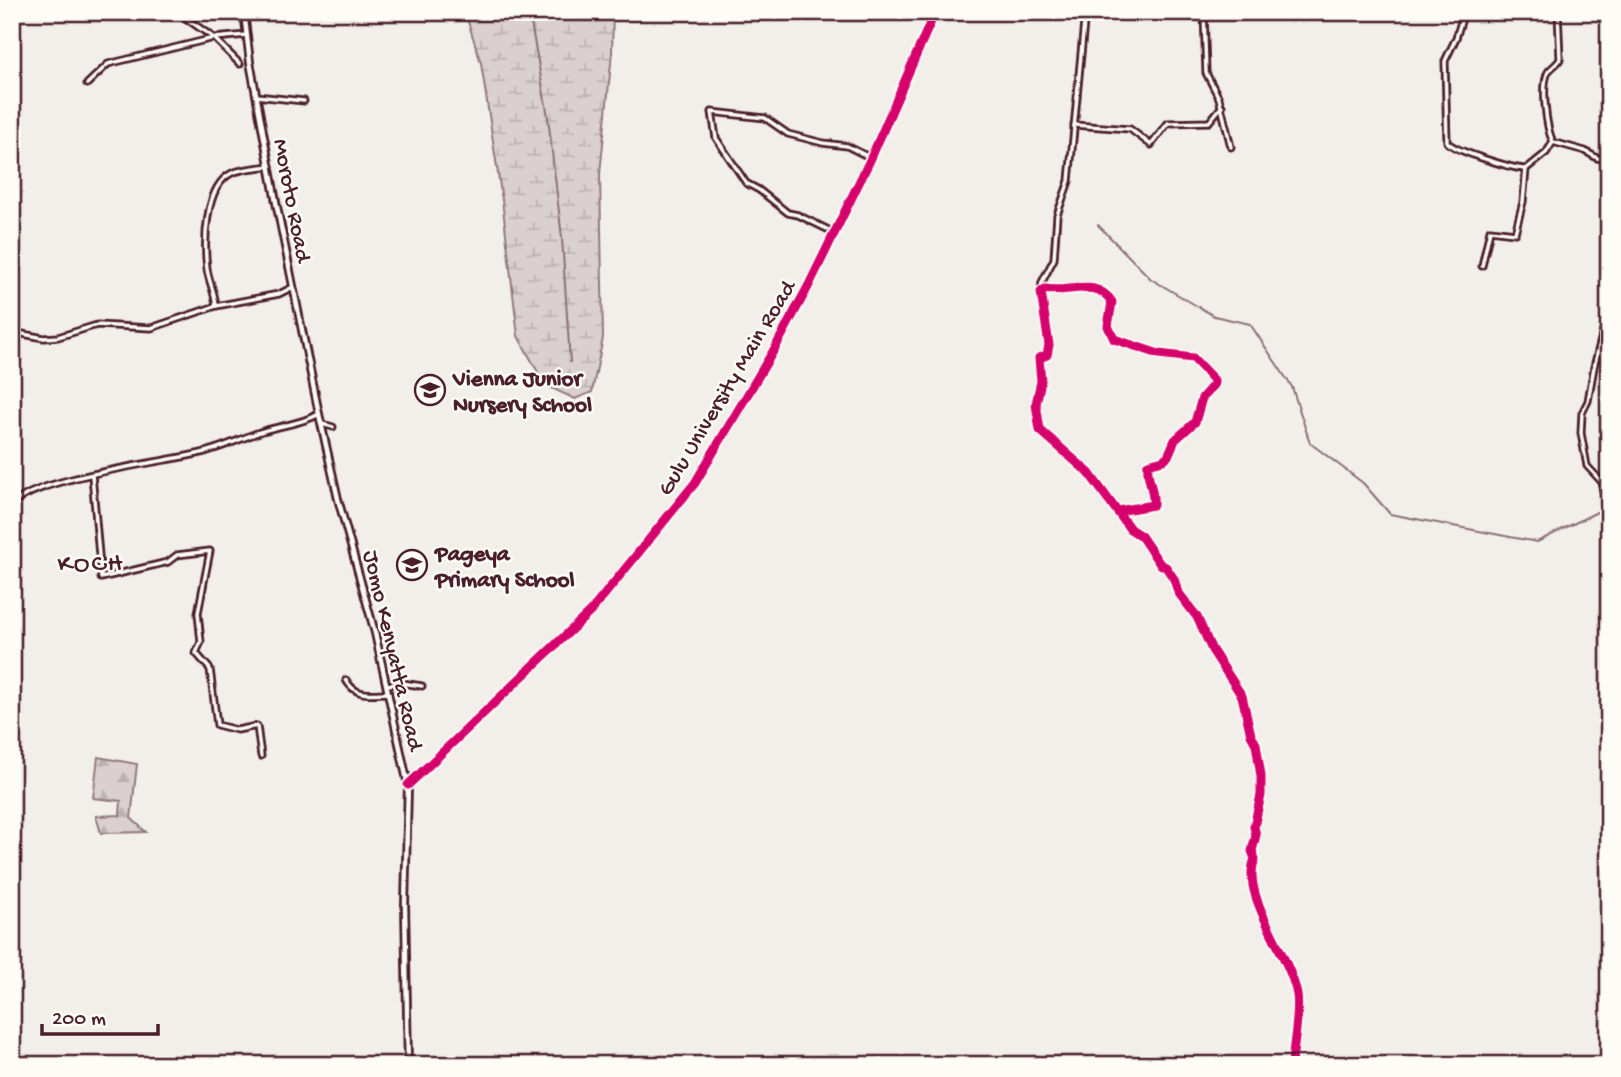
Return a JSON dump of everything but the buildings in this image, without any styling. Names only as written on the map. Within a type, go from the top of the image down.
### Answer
[{"type":"main road","name":"Moroto Road","points":[[244,12],[270,166],[319,414]]},
{"type":"main road","name":"Gulu University Main Road","points":[[408,785],[591,611],[695,483],[794,314],[872,158],[936,12]]},
{"type":"main road","name":"Jomo Kenyatta Road","points":[[319,414],[336,489],[375,633],[408,785],[405,905],[408,1065]]},
{"type":"street","points":[[177,12],[214,38],[240,64]]},
{"type":"street","points":[[1085,12],[1069,181],[1057,215],[1054,259],[1042,282],[1049,345],[1047,355],[1038,358],[1041,381],[1036,404],[1040,430],[1089,473],[1130,529],[1142,536],[1143,541],[1174,579],[1178,592],[1197,617],[1212,650],[1242,696],[1251,735],[1256,744],[1261,776],[1261,795],[1252,850],[1255,859],[1251,877],[1256,902],[1284,955],[1298,998],[1292,1065]]},
{"type":"street","points":[[1204,12],[1206,73],[1222,106],[1231,147]]},
{"type":"street","points":[[1464,12],[1445,61],[1447,142],[1478,157],[1517,169],[1526,169],[1546,153],[1553,142],[1546,117],[1546,93],[1548,73],[1560,59],[1558,12]]},
{"type":"street","points":[[87,84],[108,64],[214,38],[247,35]]},
{"type":"street","points":[[257,96],[304,101]]},
{"type":"street","points":[[1074,125],[1130,129],[1151,145],[1168,123],[1209,122],[1222,106]]},
{"type":"street","points":[[835,233],[788,213],[746,183],[716,138],[712,112],[765,118],[788,134],[847,146],[872,158]]},
{"type":"street","points":[[1553,142],[1609,160]]},
{"type":"street","points":[[216,306],[207,268],[205,235],[208,214],[216,192],[225,178],[232,173],[270,166]]},
{"type":"street","points":[[1482,266],[1490,230],[1515,233],[1526,169]]},
{"type":"street","points":[[1041,292],[1045,289],[1054,291],[1082,286],[1107,295],[1112,302],[1108,326],[1114,339],[1159,354],[1193,358],[1214,380],[1214,384],[1202,398],[1195,422],[1175,440],[1171,452],[1163,460],[1148,464],[1153,505],[1118,511]]},
{"type":"street","points":[[12,332],[44,338],[58,337],[97,325],[150,327],[216,306],[279,294],[293,287]]},
{"type":"street","points":[[1605,500],[1601,481],[1587,466],[1581,433],[1582,413],[1588,401],[1603,331],[1609,320]]},
{"type":"street","points":[[12,506],[16,500],[32,492],[74,478],[200,454],[259,432],[296,424],[319,414]]},
{"type":"street","points":[[322,424],[333,427]]},
{"type":"street","points":[[92,475],[101,578],[168,562],[177,555],[210,551],[198,613],[201,642],[196,653],[210,669],[217,725],[237,730],[257,726],[261,756]]},
{"type":"street","points":[[346,680],[351,689],[362,694],[389,693]]},
{"type":"street","points":[[387,685],[402,683],[422,686]]},
{"type":"green space","points":[[465,12],[613,12],[612,53],[600,174],[603,338],[592,392],[575,399],[545,385],[518,336],[502,200],[481,63]]},
{"type":"green space","points":[[98,757],[137,764],[131,818],[146,832],[101,833],[96,816],[120,815],[121,801],[93,798]]},
{"type":"waterway","points":[[529,12],[548,117],[562,238],[570,362]]},
{"type":"waterway","points":[[1098,225],[1151,279],[1214,316],[1250,324],[1292,387],[1310,443],[1363,483],[1390,514],[1537,542],[1597,512],[1609,509]]},
{"type":"cycle path","points":[[408,785],[591,611],[695,483],[809,285],[871,158],[935,12]]},
{"type":"cycle path","points":[[1118,511],[1153,505],[1148,464],[1168,456],[1175,440],[1195,422],[1202,398],[1214,384],[1214,380],[1193,358],[1159,354],[1114,339],[1108,326],[1112,302],[1098,290],[1045,289],[1041,292],[1049,345],[1047,355],[1039,358],[1041,381],[1036,404],[1040,430],[1089,473],[1130,529],[1141,536],[1160,564],[1166,567],[1178,592],[1197,617],[1212,650],[1242,696],[1251,735],[1256,744],[1261,776],[1261,795],[1252,851],[1255,859],[1252,873],[1254,889],[1259,907],[1293,979],[1297,995],[1292,1065]]},
{"type":"place","name":"Vienna Junior Nursery School","points":[[430,390]]},
{"type":"place","name":"Pageya Primary School","points":[[412,565]]},
{"type":"district","name":"KOCH","points":[[91,561]]}]
